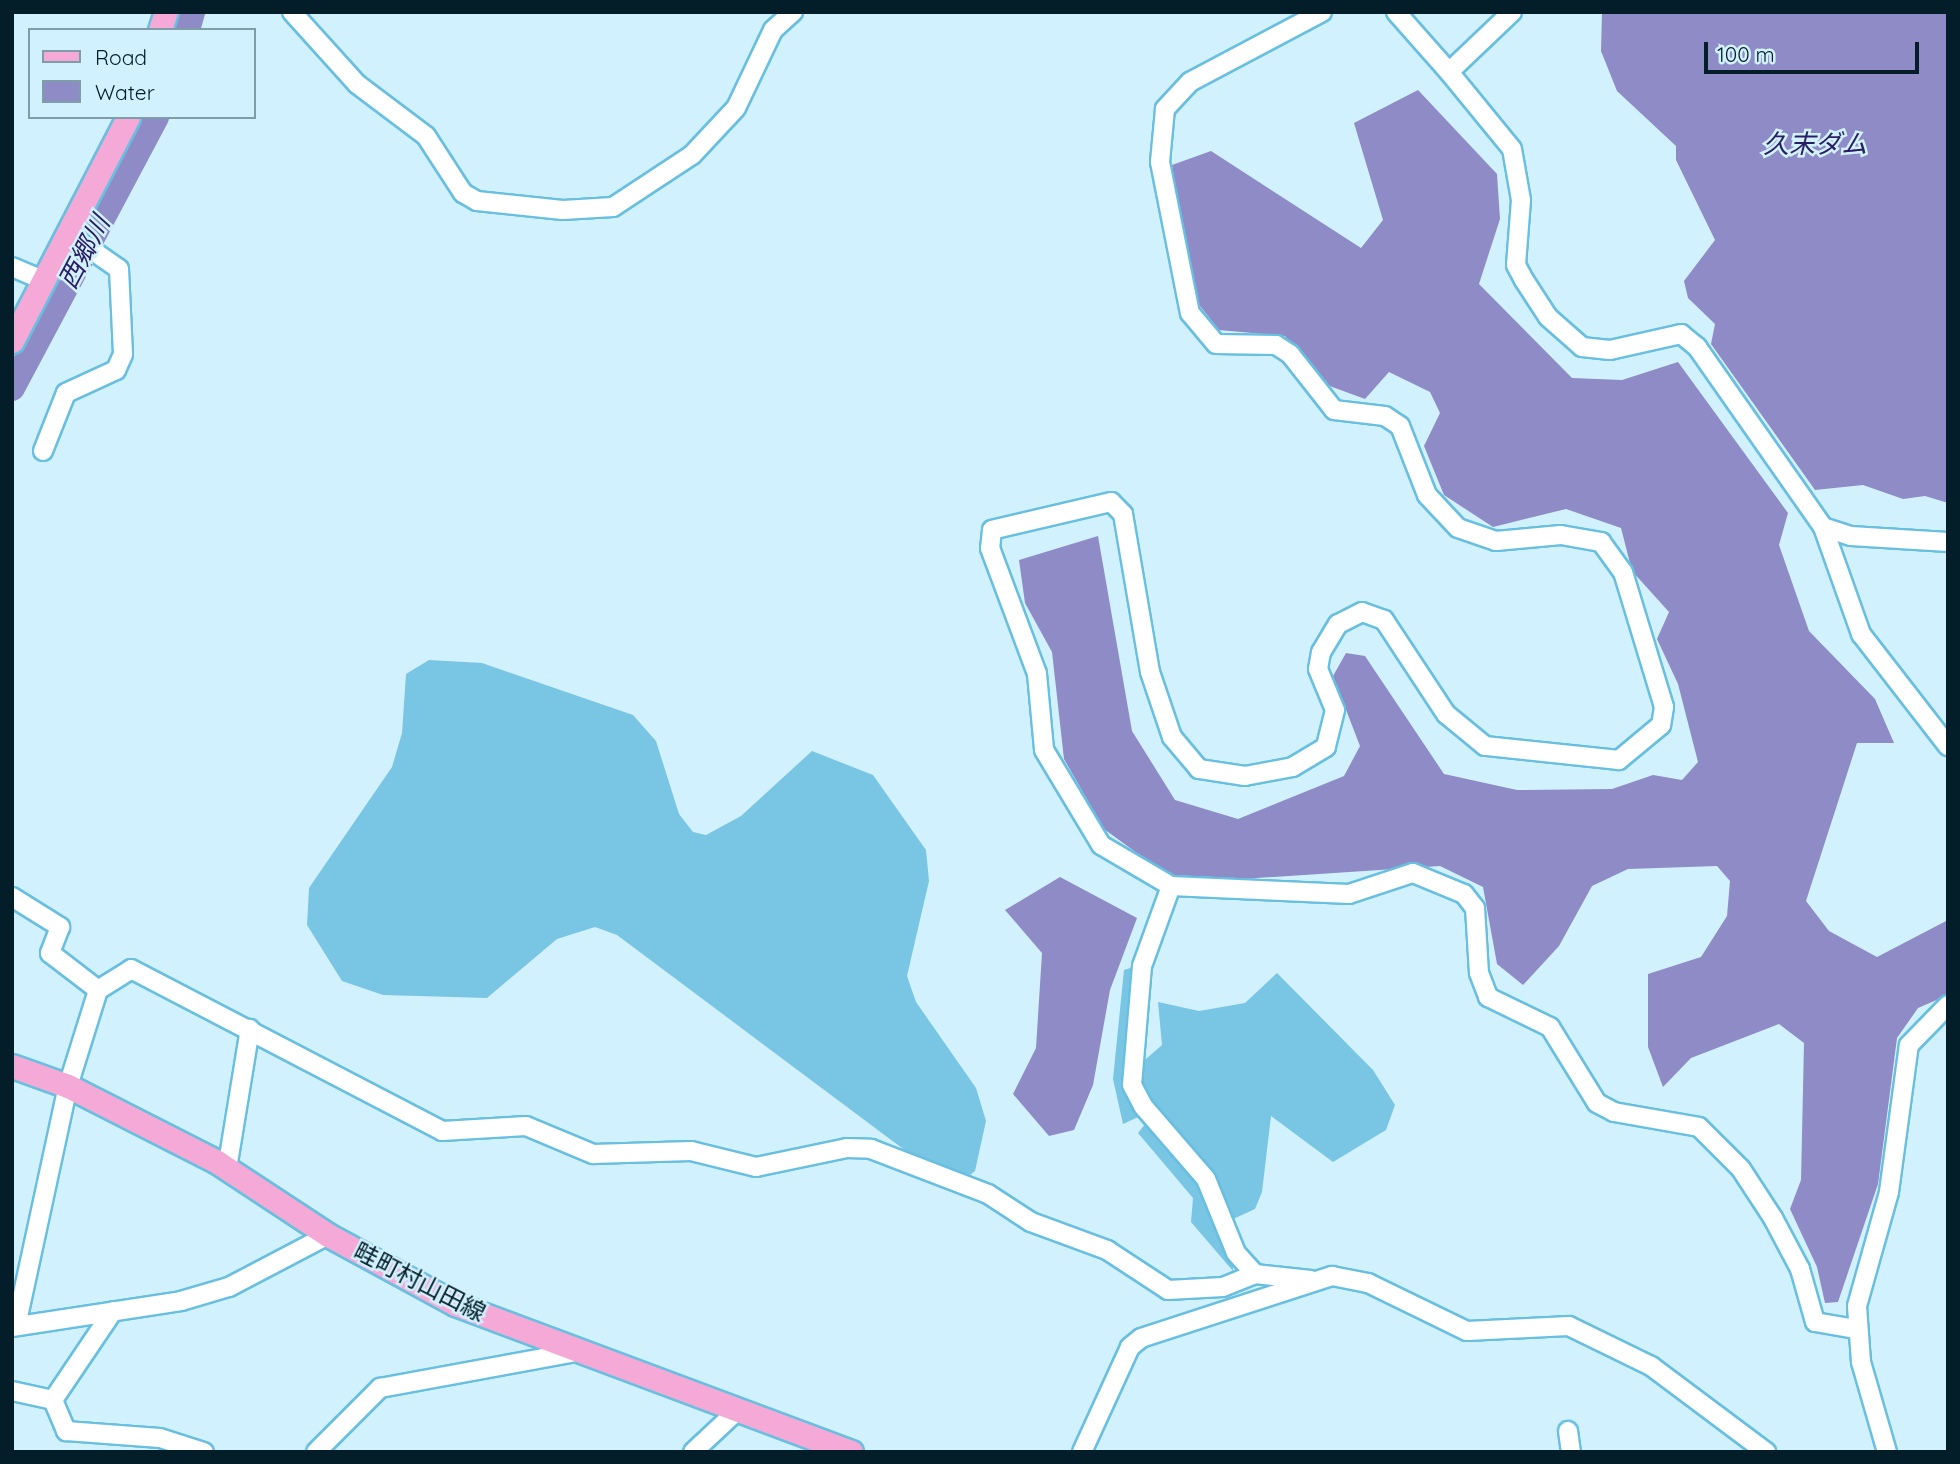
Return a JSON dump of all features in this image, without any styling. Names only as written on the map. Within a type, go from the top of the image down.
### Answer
[{"type":"main road","points":[[12,341],[70,235],[127,119]]},
{"type":"main road","name":"畦町村山田線","points":[[12,1066],[68,1086],[227,1169],[328,1235],[455,1304],[576,1352],[739,1409],[851,1452]]},
{"type":"street","points":[[292,12],[357,84],[426,136],[463,193],[477,201],[563,211],[613,207],[692,155],[736,108],[773,30],[793,12]]},
{"type":"street","points":[[1322,12],[1190,82],[1165,109],[1160,162],[1191,313],[1216,344],[1268,344],[1290,354],[1334,410],[1385,416],[1400,426],[1427,495],[1458,528],[1496,541],[1561,534],[1601,542],[1623,572],[1664,706],[1661,725],[1619,760],[1485,746],[1446,714],[1384,620],[1362,612],[1338,624],[1321,652],[1318,669],[1335,710],[1326,747],[1293,768],[1219,776],[1199,769],[1172,737],[1150,673],[1123,514],[1111,502],[992,530],[990,548],[1037,674],[1044,750],[1101,845],[1171,886],[1349,894],[1413,873],[1464,894],[1475,908],[1479,973],[1488,996],[1550,1027],[1597,1103],[1614,1112],[1699,1127],[1741,1169],[1773,1218],[1800,1269],[1815,1322],[1856,1329]]},
{"type":"street","points":[[1396,12],[1512,149],[1521,200],[1516,265],[1548,317],[1582,347],[1610,350],[1664,335],[1689,341],[1823,527],[1861,634],[1948,746]]},
{"type":"street","points":[[1449,72],[1512,12]]},
{"type":"street","points":[[43,451],[66,393],[116,370],[122,355],[119,269],[70,235]]},
{"type":"street","points":[[12,267],[45,281]]},
{"type":"street","points":[[1823,527],[1851,536],[1948,542]]},
{"type":"street","points":[[1171,886],[1142,966],[1132,1084],[1143,1106],[1206,1179],[1236,1252],[1255,1274]]},
{"type":"street","points":[[12,897],[60,927],[50,953],[98,990]]},
{"type":"street","points":[[328,1235],[229,1287],[113,1311],[14,1326],[68,1086],[98,990],[131,969],[442,1131],[526,1126],[593,1154],[691,1151],[756,1167],[871,1149],[988,1194],[1031,1222],[1107,1251],[1168,1290],[1223,1287],[1255,1274],[1311,1280],[1350,1276],[1467,1331],[1569,1326],[1651,1366],[1766,1452]]},
{"type":"street","points":[[1887,1452],[1856,1329],[1889,1192],[1909,1045],[1948,1005]]},
{"type":"street","points":[[227,1169],[250,1029]]},
{"type":"street","points":[[1082,1452],[1130,1347],[1141,1338],[1311,1280]]},
{"type":"street","points":[[53,1400],[113,1311]]},
{"type":"street","points":[[316,1452],[380,1388],[576,1352]]},
{"type":"street","points":[[12,1391],[53,1400]]},
{"type":"street","points":[[53,1400],[66,1431],[160,1438],[204,1452]]},
{"type":"street","points":[[693,1452],[739,1409]]},
{"type":"street","points":[[1568,1431],[1571,1452]]},
{"type":"shaded area","points":[[429,660],[482,663],[633,715],[656,741],[679,814],[693,832],[706,835],[741,816],[812,751],[873,775],[926,850],[929,881],[907,976],[916,1002],[976,1088],[986,1121],[975,1171],[966,1178],[922,1163],[617,935],[595,927],[557,939],[487,998],[383,995],[342,981],[307,925],[309,888],[392,767],[402,733],[406,674]]},
{"type":"shaded area","points":[[1143,964],[1139,1065],[1162,1045],[1158,1002],[1199,1011],[1245,1003],[1277,973],[1373,1070],[1395,1105],[1386,1130],[1333,1162],[1271,1116],[1262,1192],[1255,1209],[1231,1220],[1233,1271],[1191,1222],[1193,1198],[1138,1133],[1158,1108],[1123,1124],[1113,1079],[1124,970]]},
{"type":"water","name":"久末ダム","points":[[1602,12],[1948,12],[1948,503],[1925,496],[1903,499],[1863,485],[1815,490],[1711,344],[1715,324],[1688,298],[1684,281],[1715,240],[1676,160],[1676,146],[1617,91],[1601,51]]},
{"type":"water","points":[[1418,90],[1497,174],[1500,219],[1479,284],[1572,378],[1622,380],[1678,362],[1788,513],[1779,545],[1809,631],[1875,699],[1894,743],[1857,743],[1806,901],[1829,931],[1877,957],[1948,920],[1948,995],[1918,1008],[1897,1038],[1878,1184],[1838,1302],[1825,1303],[1817,1267],[1790,1209],[1801,1180],[1804,1043],[1779,1024],[1691,1058],[1663,1087],[1648,1047],[1648,974],[1701,957],[1727,916],[1730,881],[1717,866],[1628,869],[1592,886],[1559,946],[1523,985],[1497,964],[1483,887],[1440,866],[1212,881],[1167,875],[1104,829],[1064,759],[1052,652],[1025,603],[1019,560],[1098,536],[1132,731],[1175,800],[1238,819],[1344,776],[1360,746],[1333,676],[1346,653],[1365,656],[1444,774],[1517,790],[1612,789],[1653,775],[1682,780],[1698,762],[1678,684],[1657,639],[1669,612],[1632,571],[1621,528],[1566,509],[1493,527],[1444,495],[1424,446],[1440,413],[1430,392],[1389,372],[1365,399],[1327,385],[1285,336],[1219,330],[1193,297],[1172,165],[1211,151],[1361,248],[1383,220],[1354,123]]},
{"type":"water","points":[[1060,877],[1137,918],[1110,990],[1093,1085],[1074,1130],[1049,1136],[1013,1094],[1036,1048],[1042,953],[1005,910]]},
{"type":"waterway","name":"西郷川","points":[[188,28],[192,12]]},
{"type":"waterway","name":"西郷川","points":[[12,388],[155,119]]}]
